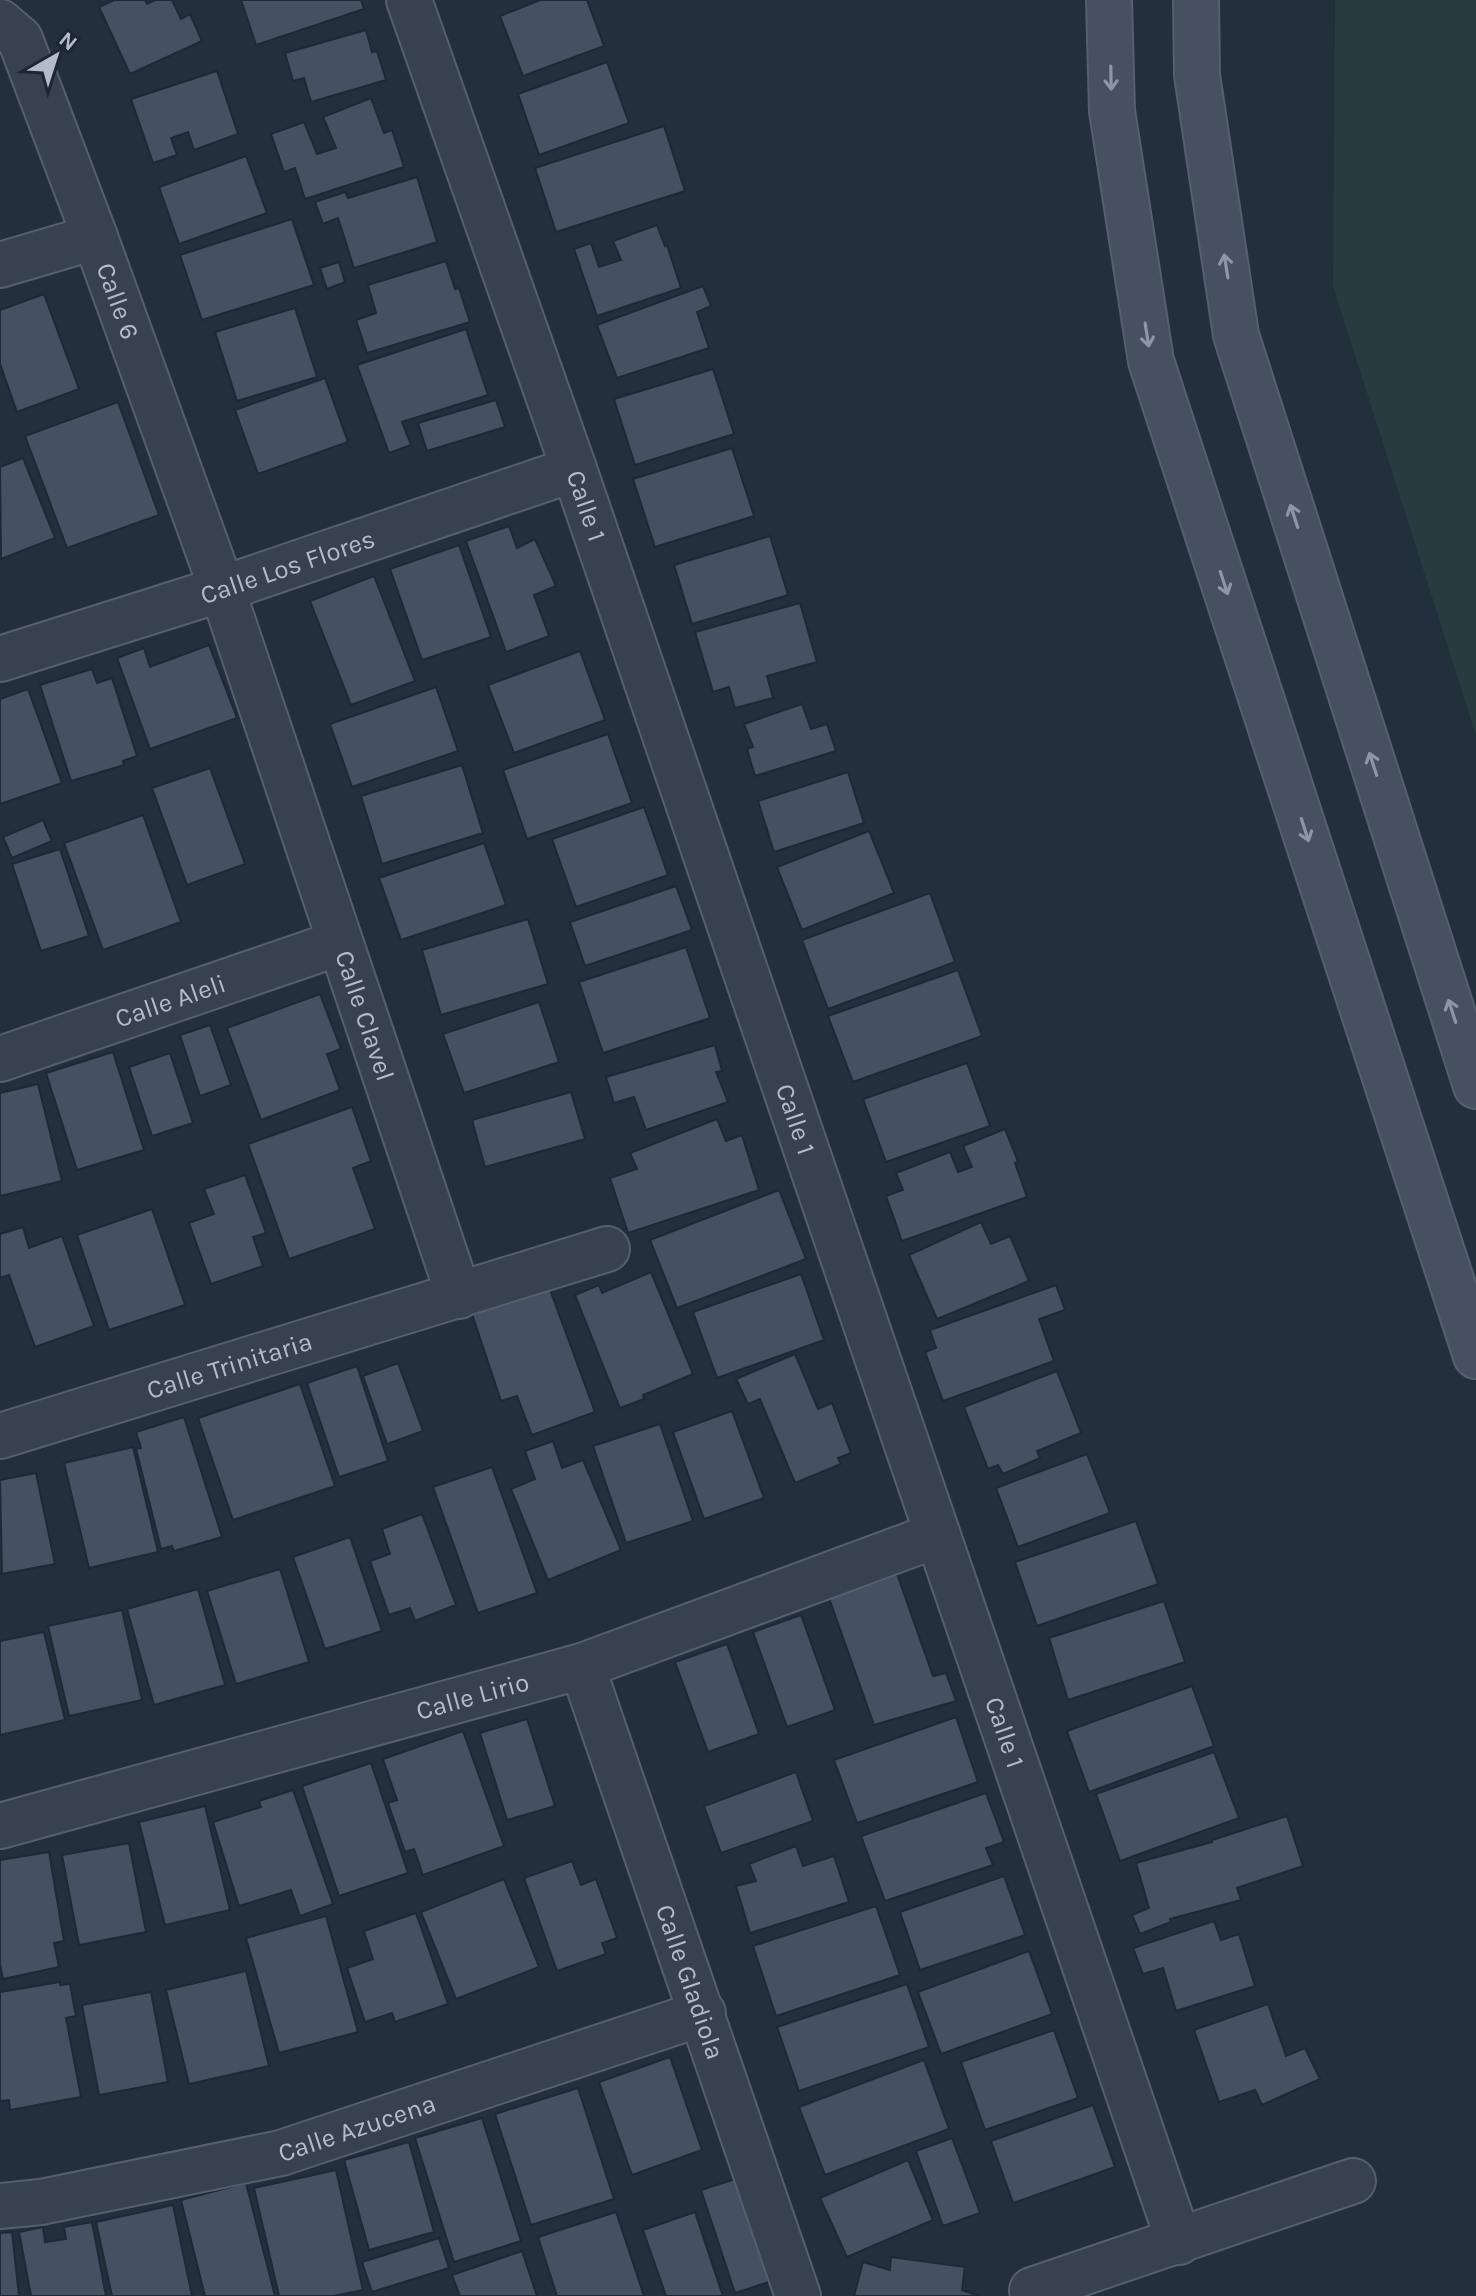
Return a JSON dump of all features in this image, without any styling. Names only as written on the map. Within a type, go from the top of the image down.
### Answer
[{"type":"main road","points":[[1109,0],[1112,111],[1151,361],[1476,1356]]},
{"type":"main road","points":[[1196,0],[1197,75],[1236,335],[1476,1086]]},
{"type":"street","name":"Calle 1","points":[[409,0],[574,469],[1179,2242]]},
{"type":"street","name":"Calle 6","points":[[0,22],[20,39],[222,589]]},
{"type":"street","points":[[0,265],[95,237]]},
{"type":"street","name":"Calle Los Flores","points":[[0,659],[222,589],[574,469]]},
{"type":"street","name":"Calle Clavel","points":[[222,589],[459,1296]]},
{"type":"street","name":"Calle Aleli","points":[[0,1059],[339,943]]},
{"type":"street","points":[[459,1296],[607,1249]]},
{"type":"street","name":"Calle Trinitaria","points":[[0,1436],[459,1296]]},
{"type":"street","name":"Calle Lirio","points":[[0,1826],[582,1666],[937,1535]]},
{"type":"street","name":"Calle Gladiola","points":[[582,1666],[798,2296]]},
{"type":"street","name":"Calle Azucena","points":[[0,2206],[41,2202],[281,2153],[703,2013]]},
{"type":"street","points":[[1032,2290],[1353,2181]]},
{"type":"green space","points":[[1335,0],[1476,0],[1476,735],[1333,286]]},
{"type":"building","points":[[114,0],[145,0],[147,4],[155,0],[172,0],[181,19],[190,14],[202,41],[130,74],[99,7]]},
{"type":"building","points":[[241,0],[361,0],[364,9],[256,45]]},
{"type":"building","points":[[540,0],[587,0],[604,46],[523,76],[500,16]]},
{"type":"building","points":[[366,30],[372,52],[377,51],[386,80],[311,102],[304,78],[293,81],[285,53]]},
{"type":"building","points":[[607,62],[629,123],[539,155],[518,94]]},
{"type":"building","points":[[217,71],[238,134],[194,150],[188,132],[171,138],[177,155],[153,163],[131,99]]},
{"type":"building","points":[[371,98],[384,133],[392,130],[404,167],[305,199],[295,168],[284,172],[271,134],[304,122],[317,154],[336,148],[323,117]]},
{"type":"building","points":[[664,126],[685,191],[556,232],[535,168]]},
{"type":"building","points":[[246,156],[267,213],[179,244],[159,187]]},
{"type":"building","points":[[417,177],[437,242],[354,268],[338,218],[323,224],[315,202],[345,192],[348,198]]},
{"type":"building","points":[[292,219],[314,285],[202,320],[180,255]]},
{"type":"building","points":[[657,225],[681,288],[597,316],[574,249],[591,243],[599,267],[621,260],[613,241]]},
{"type":"building","points":[[446,261],[470,322],[367,353],[356,320],[376,313],[368,285]]},
{"type":"building","points":[[339,262],[345,282],[327,289],[320,268]]},
{"type":"building","points":[[703,286],[711,306],[697,312],[709,348],[617,378],[597,325]]},
{"type":"building","points":[[44,294],[79,389],[17,412],[0,364],[0,310]]},
{"type":"building","points":[[295,308],[317,377],[237,401],[215,332]]},
{"type":"building","points":[[466,329],[488,395],[402,422],[411,445],[389,453],[357,365]]},
{"type":"building","points":[[713,369],[734,434],[635,465],[614,399]]},
{"type":"building","points":[[325,378],[348,442],[258,474],[235,410]]},
{"type":"building","points":[[496,400],[505,427],[427,451],[418,423]]},
{"type":"building","points":[[118,402],[159,515],[67,548],[25,436]]},
{"type":"building","points":[[732,448],[754,516],[655,547],[633,479]]},
{"type":"building","points":[[23,458],[55,538],[1,559],[0,467]]},
{"type":"building","points":[[509,526],[517,548],[535,539],[556,586],[534,595],[549,636],[506,652],[466,541]]},
{"type":"building","points":[[770,536],[788,595],[692,624],[674,565]]},
{"type":"building","points":[[459,545],[491,637],[422,660],[390,569]]},
{"type":"building","points":[[374,576],[415,681],[351,705],[310,601]]},
{"type":"building","points":[[800,603],[817,662],[767,676],[773,698],[735,708],[729,687],[713,692],[695,632]]},
{"type":"building","points":[[209,645],[237,718],[150,749],[117,658],[144,648],[150,667]]},
{"type":"building","points":[[580,651],[605,720],[514,753],[488,685]]},
{"type":"building","points":[[92,669],[97,683],[112,678],[137,756],[123,761],[124,765],[71,781],[40,685]]},
{"type":"building","points":[[436,687],[458,751],[352,787],[330,724]]},
{"type":"building","points":[[28,689],[62,783],[0,804],[0,699]]},
{"type":"building","points":[[802,704],[811,729],[827,724],[836,751],[755,776],[747,749],[753,747],[744,724]]},
{"type":"building","points":[[608,734],[632,803],[527,839],[503,770]]},
{"type":"building","points":[[462,765],[483,833],[382,864],[361,796]]},
{"type":"building","points":[[210,768],[245,864],[187,885],[152,788]]},
{"type":"building","points":[[848,772],[864,823],[774,852],[758,801]]},
{"type":"building","points":[[644,807],[668,875],[576,907],[552,839]]},
{"type":"building","points":[[143,815],[181,922],[103,950],[64,843]]},
{"type":"building","points":[[43,820],[52,841],[12,858],[3,837]]},
{"type":"building","points":[[869,831],[894,893],[802,930],[777,867]]},
{"type":"building","points":[[484,843],[506,905],[401,940],[379,878]]},
{"type":"building","points":[[60,849],[89,936],[41,951],[12,864]]},
{"type":"building","points":[[676,886],[692,930],[585,966],[570,922]]},
{"type":"building","points":[[930,893],[955,962],[828,1009],[802,940]]},
{"type":"building","points":[[528,919],[548,984],[441,1015],[422,950]]},
{"type":"building","points":[[686,947],[710,1018],[603,1053],[579,982]]},
{"type":"building","points":[[958,970],[982,1036],[853,1082],[828,1016]]},
{"type":"building","points":[[320,994],[341,1049],[327,1054],[340,1090],[261,1120],[227,1028]]},
{"type":"building","points":[[539,1002],[559,1062],[464,1093],[443,1034]]},
{"type":"building","points":[[210,1025],[231,1085],[200,1096],[180,1035]]},
{"type":"building","points":[[715,1045],[722,1071],[716,1072],[728,1102],[646,1130],[634,1097],[614,1103],[606,1077]]},
{"type":"building","points":[[113,1052],[144,1150],[77,1170],[46,1073]]},
{"type":"building","points":[[170,1053],[193,1123],[152,1136],[129,1067]]},
{"type":"building","points":[[967,1063],[990,1126],[886,1162],[863,1099]]},
{"type":"building","points":[[38,1084],[62,1181],[0,1196],[0,1093]]},
{"type":"building","points":[[571,1092],[585,1139],[485,1167],[472,1120]]},
{"type":"building","points":[[352,1107],[371,1161],[353,1168],[375,1229],[289,1259],[248,1144]]},
{"type":"building","points":[[717,1119],[726,1141],[742,1135],[759,1190],[628,1233],[610,1178],[637,1169],[630,1153]]},
{"type":"building","points":[[1005,1129],[1018,1161],[1015,1163],[1027,1197],[902,1241],[886,1196],[903,1190],[896,1173],[950,1152],[958,1172],[972,1167],[963,1146]]},
{"type":"building","points":[[245,1175],[266,1233],[253,1237],[263,1266],[211,1284],[189,1223],[214,1214],[204,1189]]},
{"type":"building","points":[[779,1190],[806,1259],[677,1308],[650,1240]]},
{"type":"building","points":[[152,1209],[185,1305],[109,1330],[77,1235]]},
{"type":"building","points":[[981,1222],[991,1244],[1010,1236],[1029,1281],[937,1319],[909,1255]]},
{"type":"building","points":[[23,1227],[29,1248],[62,1236],[94,1326],[35,1347],[9,1275],[0,1278],[0,1234]]},
{"type":"building","points":[[651,1272],[693,1374],[620,1408],[575,1295],[599,1285],[602,1293]]},
{"type":"building","points":[[801,1274],[824,1340],[717,1378],[693,1312]]},
{"type":"building","points":[[1056,1285],[1065,1310],[1039,1319],[1054,1361],[943,1401],[925,1352],[936,1348],[930,1330]]},
{"type":"building","points":[[549,1287],[595,1412],[532,1435],[517,1396],[501,1401],[472,1314]]},
{"type":"building","points":[[795,1354],[818,1409],[832,1403],[851,1453],[838,1458],[841,1464],[795,1483],[760,1399],[748,1404],[736,1379]]},
{"type":"building","points":[[398,1363],[423,1431],[387,1444],[363,1376]]},
{"type":"building","points":[[357,1366],[388,1461],[339,1477],[307,1383]]},
{"type":"building","points":[[1057,1371],[1081,1433],[1037,1451],[1040,1458],[1003,1474],[998,1465],[988,1469],[964,1407]]},
{"type":"building","points":[[300,1384],[335,1486],[233,1520],[198,1418]]},
{"type":"building","points":[[732,1411],[764,1498],[704,1519],[673,1432]]},
{"type":"building","points":[[184,1417],[222,1537],[174,1551],[172,1546],[161,1549],[136,1449],[141,1448],[136,1432]]},
{"type":"building","points":[[660,1424],[693,1521],[626,1543],[593,1446]]},
{"type":"building","points":[[553,1441],[562,1468],[583,1460],[621,1550],[548,1580],[511,1489],[535,1479],[525,1451]]},
{"type":"building","points":[[133,1447],[158,1552],[89,1568],[64,1463]]},
{"type":"building","points":[[1087,1454],[1110,1513],[1018,1547],[996,1488]]},
{"type":"building","points":[[492,1467],[537,1593],[478,1613],[433,1487]]},
{"type":"building","points":[[36,1473],[55,1564],[2,1574],[0,1480]]},
{"type":"building","points":[[422,1514],[456,1605],[415,1621],[410,1608],[389,1615],[370,1561],[390,1554],[382,1529]]},
{"type":"building","points":[[1136,1521],[1158,1584],[1037,1626],[1015,1562]]},
{"type":"building","points":[[350,1537],[382,1631],[325,1649],[293,1557]]},
{"type":"building","points":[[280,1569],[309,1662],[236,1684],[207,1591]]},
{"type":"building","points":[[897,1574],[933,1676],[946,1673],[956,1701],[874,1725],[829,1598]]},
{"type":"building","points":[[198,1589],[225,1685],[154,1705],[127,1609]]},
{"type":"building","points":[[1164,1601],[1185,1662],[1068,1700],[1049,1638]]},
{"type":"building","points":[[122,1610],[142,1700],[69,1716],[48,1626]]},
{"type":"building","points":[[801,1615],[835,1710],[787,1727],[753,1632]]},
{"type":"building","points":[[44,1632],[65,1720],[0,1735],[0,1641]]},
{"type":"building","points":[[727,1644],[759,1734],[708,1752],[675,1662]]},
{"type":"building","points":[[1192,1686],[1214,1746],[1089,1792],[1067,1731]]},
{"type":"building","points":[[956,1717],[978,1782],[857,1823],[834,1760]]},
{"type":"building","points":[[527,1719],[555,1806],[507,1820],[480,1733]]},
{"type":"building","points":[[463,1731],[504,1846],[423,1875],[414,1849],[405,1852],[388,1803],[397,1800],[383,1759]]},
{"type":"building","points":[[1214,1752],[1239,1818],[1120,1861],[1096,1794]]},
{"type":"building","points":[[371,1763],[408,1873],[339,1896],[302,1786]]},
{"type":"building","points":[[796,1772],[813,1821],[721,1853],[704,1806]]},
{"type":"building","points":[[293,1790],[333,1904],[300,1916],[291,1890],[239,1906],[213,1822],[261,1807],[259,1801]]},
{"type":"building","points":[[986,1793],[1004,1842],[986,1848],[993,1865],[885,1901],[861,1836]]},
{"type":"building","points":[[205,1806],[230,1910],[165,1925],[139,1822]]},
{"type":"building","points":[[1287,1816],[1303,1866],[1237,1888],[1241,1900],[1170,1919],[1171,1922],[1140,1934],[1132,1915],[1149,1908],[1136,1863],[1212,1842]]},
{"type":"building","points":[[129,1843],[146,1932],[79,1945],[62,1855]]},
{"type":"building","points":[[796,1846],[803,1866],[834,1856],[849,1902],[750,1933],[736,1886],[756,1881],[749,1864]]},
{"type":"building","points":[[49,1852],[64,1941],[54,1943],[59,1967],[3,1979],[0,1964],[0,1860]]},
{"type":"building","points":[[572,1861],[581,1885],[596,1879],[617,1938],[602,1943],[606,1954],[557,1971],[524,1878]]},
{"type":"building","points":[[1004,1876],[1025,1935],[920,1970],[900,1912]]},
{"type":"building","points":[[504,1879],[539,1967],[456,1999],[421,1912]]},
{"type":"building","points":[[876,1906],[900,1975],[776,2016],[753,1946]]},
{"type":"building","points":[[416,1913],[448,2004],[395,2022],[392,2013],[365,2022],[347,1968],[373,1959],[364,1931]]},
{"type":"building","points":[[326,1916],[358,2032],[279,2053],[246,1938]]},
{"type":"building","points":[[1214,1921],[1221,1940],[1239,1934],[1255,1986],[1176,2011],[1163,1968],[1143,1974],[1133,1948]]},
{"type":"building","points":[[1029,1951],[1052,2014],[941,2054],[918,1992]]},
{"type":"building","points":[[246,1971],[269,2066],[189,2084],[166,1990]]},
{"type":"building","points":[[60,1982],[60,1985],[70,1984],[76,2016],[66,2018],[81,2097],[10,2110],[9,2100],[0,2101],[0,1992]]},
{"type":"building","points":[[907,1984],[929,2047],[799,2091],[777,2027]]},
{"type":"building","points":[[151,1992],[168,2082],[99,2095],[82,2005]]},
{"type":"building","points":[[1268,2004],[1286,2056],[1305,2048],[1320,2079],[1262,2105],[1255,2090],[1219,2102],[1194,2030]]},
{"type":"building","points":[[1054,2030],[1078,2098],[985,2130],[961,2062]]},
{"type":"building","points":[[670,2057],[702,2150],[632,2175],[599,2082]]},
{"type":"building","points":[[924,2060],[949,2129],[825,2175],[799,2107]]},
{"type":"building","points":[[578,2088],[614,2199],[531,2225],[495,2114]]},
{"type":"building","points":[[1093,2105],[1115,2167],[1013,2203],[991,2141]]},
{"type":"building","points":[[482,2118],[521,2241],[454,2262],[415,2138]]},
{"type":"building","points":[[952,2138],[980,2213],[943,2226],[916,2151]]},
{"type":"building","points":[[409,2142],[434,2232],[369,2250],[344,2160]]},
{"type":"building","points":[[908,2160],[933,2220],[847,2257],[820,2198]]},
{"type":"building","points":[[336,2170],[363,2290],[334,2296],[279,2296],[254,2188]]},
{"type":"building","points":[[735,2179],[769,2282],[735,2293],[701,2190]]},
{"type":"building","points":[[246,2183],[275,2296],[205,2296],[181,2200]]},
{"type":"building","points":[[173,2205],[192,2296],[112,2296],[96,2222]]},
{"type":"building","points":[[616,2212],[644,2296],[557,2296],[538,2237]]},
{"type":"building","points":[[695,2212],[723,2296],[666,2296],[643,2230]]},
{"type":"building","points":[[92,2222],[106,2296],[31,2296],[19,2232],[43,2227],[45,2242],[66,2239],[64,2227]]},
{"type":"building","points":[[12,2232],[19,2296],[0,2296],[0,2233]]},
{"type":"building","points":[[439,2238],[449,2268],[372,2292],[362,2262]]},
{"type":"building","points":[[522,2251],[537,2296],[460,2296],[452,2275]]},
{"type":"building","points":[[891,2257],[965,2267],[962,2290],[979,2296],[854,2296],[863,2262],[890,2270]]}]
